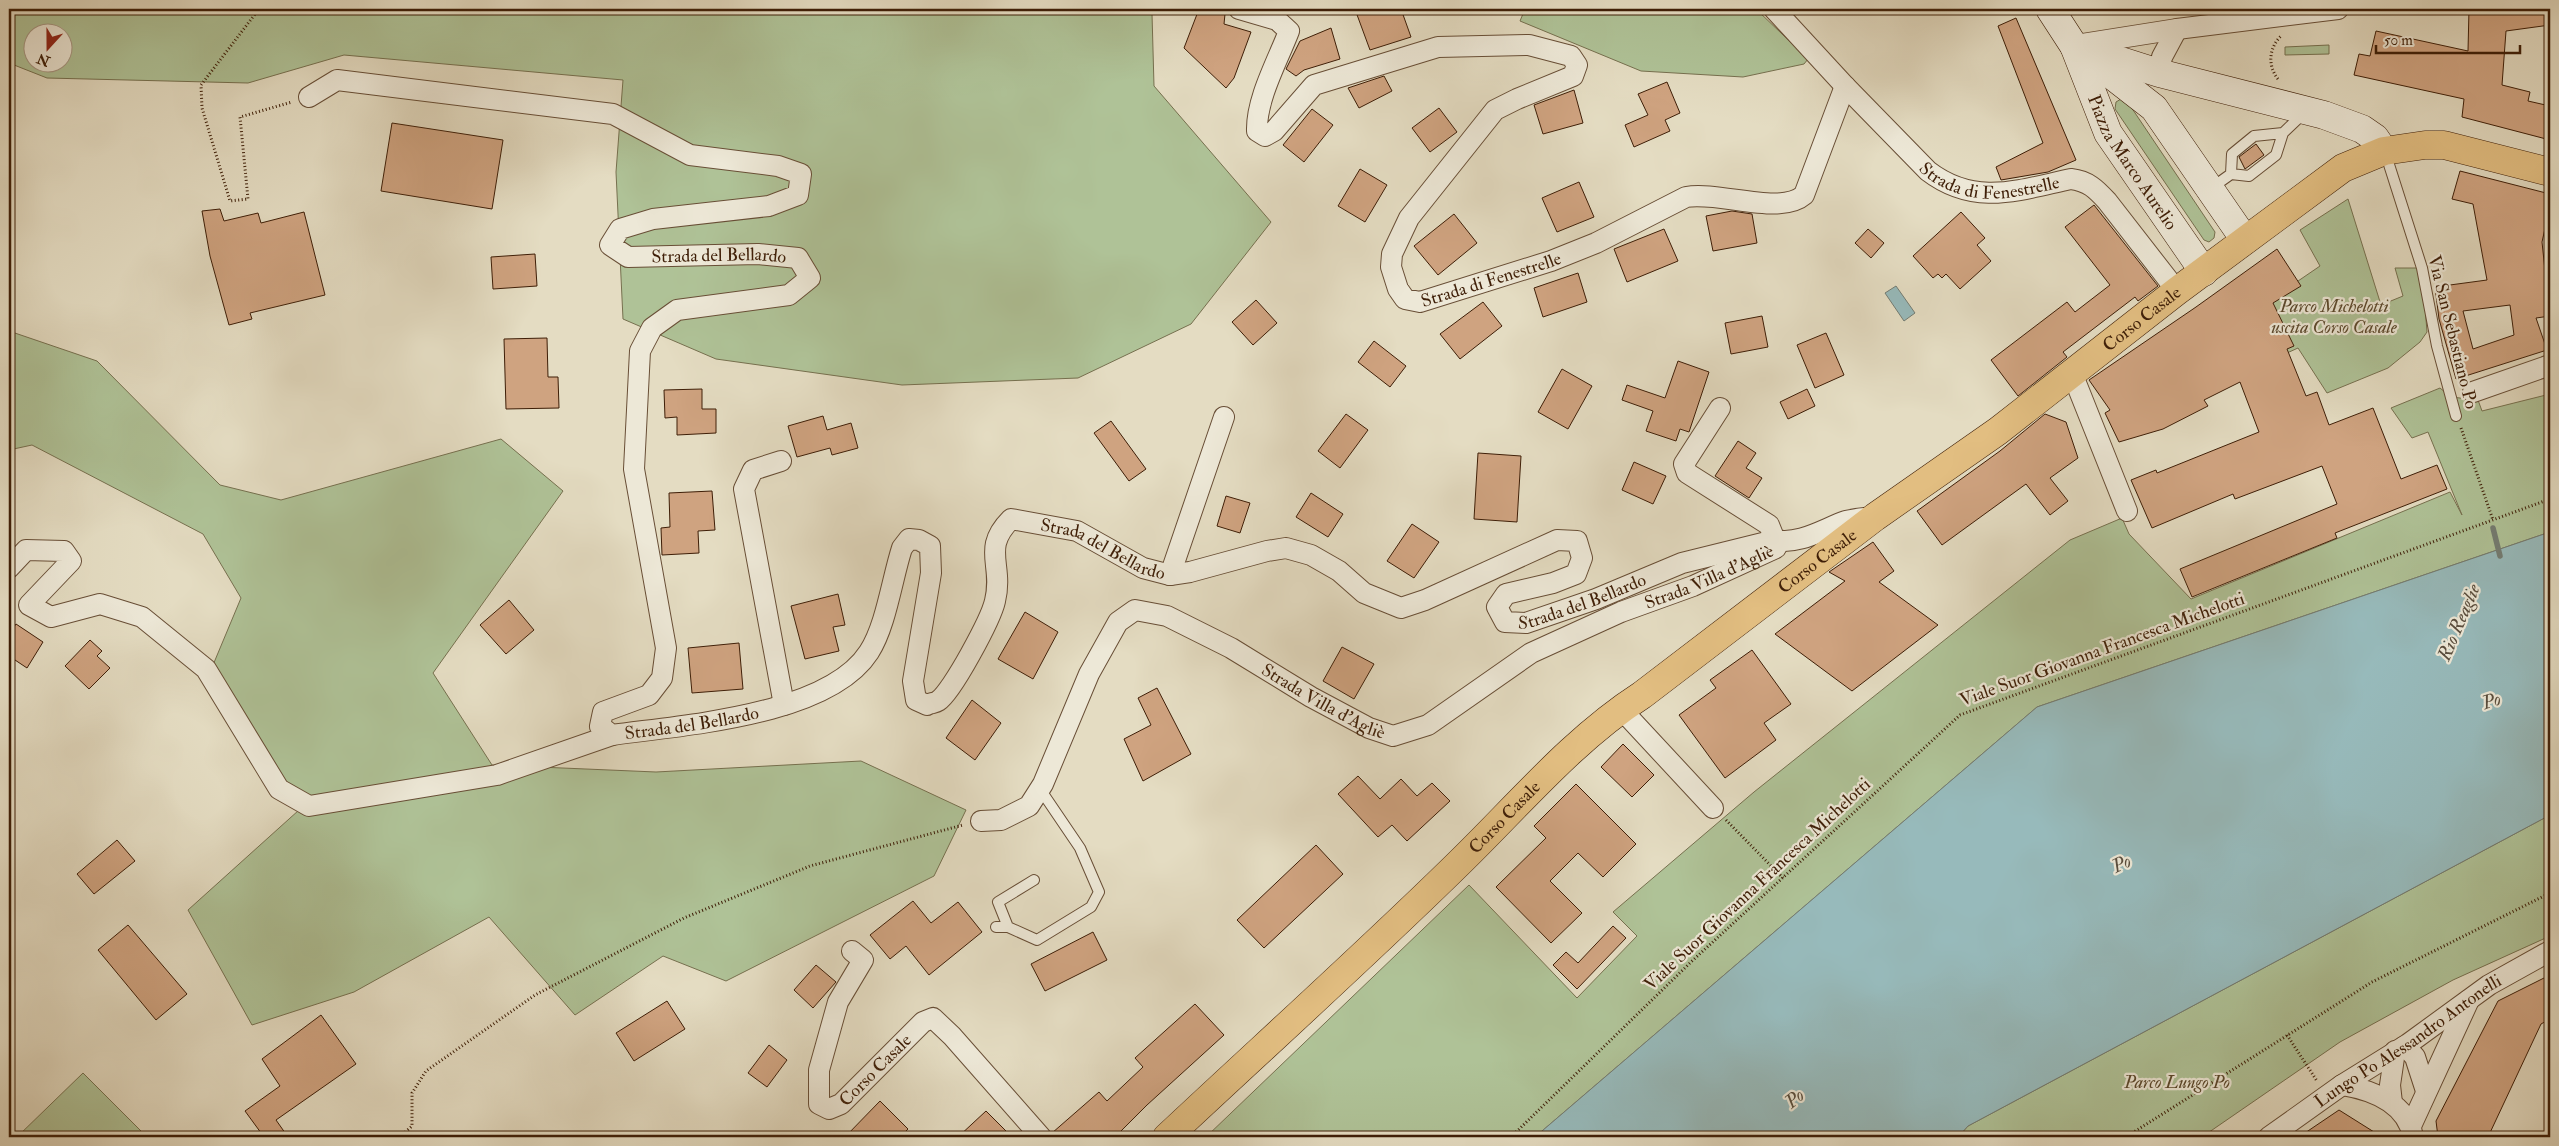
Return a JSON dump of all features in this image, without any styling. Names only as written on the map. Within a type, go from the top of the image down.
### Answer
[{"type":"main road","points":[[2054,10],[2074,46],[2159,72],[2300,109],[2362,129],[2375,138],[2384,151]]},
{"type":"main road","name":"Piazza Marco Aurelio","points":[[2074,46],[2154,108],[2245,240]]},
{"type":"main road","name":"Piazza Marco Aurelio","points":[[2074,46],[2108,133],[2204,272]]},
{"type":"main road","name":"Piazza Marco Aurelio","points":[[2159,72],[2157,89],[2164,121]]},
{"type":"main road","name":"Corso Casale","points":[[1167,1137],[1455,867],[1571,752],[1621,709],[1875,517],[1998,431],[2177,291],[2343,168],[2384,151],[2425,144],[2444,145],[2550,172]]},
{"type":"street","name":"Strada di Fenestrelle","points":[[1239,9],[1277,20],[1289,31],[1274,64],[1257,120],[1257,131],[1265,136],[1274,131],[1314,85],[1438,47],[1529,45],[1571,56],[1574,60],[1577,65],[1572,76],[1495,110],[1409,218],[1392,254],[1391,267],[1398,289],[1405,299],[1420,302],[1551,262],[1596,243],[1686,197],[1702,194],[1770,204],[1787,204],[1797,201],[1804,195],[1845,86]]},
{"type":"street","name":"Strada di Fenestrelle","points":[[1774,9],[1845,86],[1928,171],[1957,189],[1975,193],[2004,194],[2071,179],[2082,181],[2095,188],[2177,291]]},
{"type":"street","points":[[2074,46],[2177,28],[2338,9]]},
{"type":"street","points":[[2159,72],[2162,57],[2177,28]]},
{"type":"street","name":"Strada del Bellardo","points":[[309,97],[337,80],[613,114],[690,155],[778,166],[800,174],[798,195],[768,206],[653,219],[620,229],[610,245],[628,257],[758,254],[798,258],[810,278],[789,295],[677,310],[652,328],[640,351],[634,469],[666,648],[662,678],[650,695],[603,712],[600,726],[612,735],[731,719],[784,705],[832,686],[855,670],[870,652],[884,614],[902,548],[909,539],[930,546],[931,573],[913,681],[916,700],[927,705],[939,700],[974,650],[995,602],[998,573],[994,544],[999,531],[1011,519],[1077,531],[1143,568],[1170,575],[1190,572],[1267,551],[1286,548],[1311,555],[1339,571],[1364,593],[1401,608],[1425,600],[1557,540],[1577,541],[1582,558],[1576,574],[1553,583],[1506,594],[1497,607],[1504,622],[1526,623],[1596,599],[1682,563],[1779,541],[1808,537],[1848,521],[1875,517]]},
{"type":"street","points":[[2473,392],[2550,365]]},
{"type":"street","points":[[2072,373],[2127,511]]},
{"type":"street","points":[[1720,408],[1684,464],[1687,473],[1769,525],[1779,541]]},
{"type":"street","points":[[1170,575],[1224,417]]},
{"type":"street","points":[[781,461],[753,470],[744,489],[784,705]]},
{"type":"street","name":"Strada Villa d'Agliè","points":[[981,821],[1001,820],[1029,806],[1040,789],[1072,720],[1089,674],[1118,622],[1134,610],[1167,616],[1231,648],[1311,697],[1361,724],[1393,736],[1428,725],[1532,653],[1621,612],[1693,586],[1764,555],[1779,541]]},
{"type":"street","points":[[9,568],[26,550],[64,550],[71,561],[30,605],[51,617],[100,604],[142,617],[206,669],[279,789],[309,806],[497,775],[612,735]]},
{"type":"street","points":[[1621,709],[1713,808]]},
{"type":"street","name":"Corso Casale","points":[[852,951],[862,960],[838,1002],[819,1070],[819,1104],[829,1109],[841,1104],[923,1022],[932,1018],[952,1036],[1041,1137]]},
{"type":"street","name":"Lungo Po Alessandro Antonelli","points":[[2269,1137],[2335,1090],[2400,1049],[2512,970],[2550,951]]},
{"type":"street","points":[[2412,1132],[2426,1091],[2470,998]]},
{"type":"street","points":[[2392,1103],[2390,1085],[2400,1049],[2415,1057],[2426,1091]]},
{"type":"street","points":[[2335,1090],[2365,1089],[2392,1103],[2412,1132]]},
{"type":"lane","points":[[2210,190],[2231,174],[2249,176],[2276,155],[2283,134],[2300,109]]},
{"type":"lane","points":[[2231,174],[2232,154],[2254,136],[2283,134]]},
{"type":"lane","name":"Via San Sebastiano Po","points":[[2384,151],[2422,268],[2437,346],[2456,416]]},
{"type":"lane","points":[[996,927],[1008,927],[1037,940],[1091,907],[1099,892],[1080,848],[1040,789]]},
{"type":"lane","points":[[1008,927],[998,902],[1034,880]]},
{"type":"path","points":[[259,9],[201,85],[202,108],[230,201],[248,199],[240,117],[309,97]]},
{"type":"path","points":[[2300,14],[2276,41],[2270,53],[2275,75],[2300,109]]},
{"type":"path","name":"Via San Sebastiano Po","points":[[2456,416],[2493,520]]},
{"type":"path","name":"Viale Suor Giovanna Francesca Michelotti","points":[[1511,1137],[1691,962],[1960,715],[2550,498]]},
{"type":"path","points":[[1713,808],[1783,878]]},
{"type":"path","points":[[400,1137],[412,1126],[412,1094],[426,1070],[535,995],[684,918],[810,866],[981,821]]},
{"type":"path","points":[[2126,1137],[2372,982],[2550,893]]},
{"type":"path","points":[[2287,1035],[2335,1090]]},
{"type":"green space","points":[[9,9],[1148,9],[1152,14],[1154,86],[1271,222],[1191,324],[1078,378],[902,385],[716,359],[623,319],[616,172],[623,80],[344,55],[248,83],[47,78],[32,72],[72,72],[72,22],[22,22],[22,68],[9,63]]},
{"type":"green space","points":[[1525,9],[1756,9],[1808,59],[1804,64],[1743,77],[1641,71],[1520,21]]},
{"type":"green space","points":[[2329,45],[2329,54],[2285,55],[2285,47]]},
{"type":"green space","points":[[2121,99],[2127,101],[2215,232],[2214,238],[2209,242],[2204,240],[2115,109],[2116,102]]},
{"type":"green space","name":"Parco Michelotti uscita Corso Casale","points":[[2348,199],[2381,305],[2403,296],[2395,268],[2422,268],[2427,332],[2420,342],[2388,368],[2327,393],[2298,348],[2287,353],[2263,305],[2320,266],[2300,230]]},
{"type":"green space","points":[[9,331],[97,361],[220,485],[281,500],[501,439],[563,491],[433,673],[492,765],[656,772],[861,761],[966,810],[934,876],[726,981],[663,956],[575,1015],[489,917],[354,992],[252,1025],[188,910],[299,810],[213,665],[241,598],[203,534],[32,445],[9,450]]},
{"type":"green space","points":[[2440,388],[2451,397],[2478,400],[2482,411],[2550,394],[2550,532],[2037,707],[1535,1137],[1206,1137],[1469,885],[1577,998],[1637,936],[1613,912],[1754,792],[2070,540],[2122,518],[2129,534],[2191,599],[2450,492],[2462,515],[2428,432],[2412,438],[2391,408]]},
{"type":"green space","name":"Parco Lungo Po","points":[[2550,815],[2550,936],[2453,980],[2340,1042],[2202,1137],[1958,1137],[1968,1126]]},
{"type":"green space","points":[[83,1073],[147,1137],[17,1137]]},
{"type":"water","points":[[1896,286],[1915,313],[1904,321],[1885,293]]},
{"type":"water","name":"Po","points":[[2550,532],[2550,815],[1968,1126],[1958,1137],[1535,1137],[2037,707]]},
{"type":"building","points":[[1199,9],[1225,14],[1224,24],[1251,32],[1234,78],[1226,88],[1184,48]]},
{"type":"building","points":[[1365,9],[1401,9],[1411,37],[1370,50],[1356,12]]},
{"type":"building","points":[[2469,9],[2550,9],[2550,25],[2506,31],[2502,85],[2530,92],[2528,101],[2550,106],[2550,140],[2462,117],[2464,99],[2354,75],[2359,54],[2370,56],[2376,31],[2468,51]]},
{"type":"building","points":[[2016,18],[2076,160],[2048,172],[2001,180],[1996,167],[2043,143],[1998,26]]},
{"type":"building","points":[[1331,28],[1340,59],[1304,70],[1296,76],[1286,69],[1300,41]]},
{"type":"building","points":[[1384,76],[1392,91],[1359,108],[1348,88]]},
{"type":"building","points":[[1667,82],[1680,113],[1665,120],[1670,131],[1634,147],[1625,125],[1648,115],[1638,94]]},
{"type":"building","points":[[1574,90],[1583,123],[1543,134],[1534,105]]},
{"type":"building","points":[[1439,108],[1457,132],[1430,152],[1412,128]]},
{"type":"building","points":[[1312,109],[1333,125],[1304,162],[1283,145]]},
{"type":"building","points":[[392,123],[503,140],[492,209],[381,191]]},
{"type":"building","points":[[2256,144],[2264,155],[2245,169],[2239,157]]},
{"type":"building","points":[[1360,169],[1387,185],[1365,222],[1338,206]]},
{"type":"building","points":[[2460,171],[2550,194],[2550,225],[2546,224],[2542,242],[2546,280],[2550,280],[2550,316],[2536,318],[2547,350],[2456,379],[2439,319],[2435,287],[2487,280],[2473,204],[2452,199]],"holes":[[[2510,305],[2514,335],[2473,349],[2463,311]]]},
{"type":"building","points":[[1579,182],[1594,217],[1557,232],[1542,198]]},
{"type":"building","points":[[2094,205],[2158,286],[2138,301],[2135,297],[2063,352],[2067,357],[2018,396],[1991,360],[2067,302],[2075,312],[2110,285],[2065,227]]},
{"type":"building","points":[[220,209],[224,221],[258,213],[261,223],[304,212],[325,295],[250,313],[252,319],[229,325],[210,256],[202,211]]},
{"type":"building","points":[[1732,211],[1752,214],[1757,243],[1713,251],[1706,216]]},
{"type":"building","points":[[1961,212],[1985,238],[1977,245],[1991,261],[1960,289],[1946,274],[1942,278],[1938,274],[1933,278],[1913,256]]},
{"type":"building","points":[[1454,214],[1477,243],[1438,275],[1414,246]]},
{"type":"building","points":[[1664,229],[1678,261],[1627,282],[1614,249]]},
{"type":"building","points":[[1868,229],[1884,243],[1871,258],[1855,243]]},
{"type":"building","points":[[2277,249],[2301,286],[2273,303],[2294,346],[2287,349],[2306,396],[2317,392],[2329,425],[2373,408],[2401,479],[2437,465],[2447,489],[2335,533],[2337,538],[2192,597],[2180,569],[2337,504],[2322,466],[2235,499],[2233,494],[2152,528],[2131,480],[2156,470],[2157,473],[2259,432],[2240,382],[2204,400],[2208,406],[2163,429],[2119,442],[2105,413],[2110,410],[2089,380]]},
{"type":"building","points":[[535,254],[537,286],[493,289],[491,257]]},
{"type":"building","points":[[1578,273],[1587,302],[1543,317],[1534,288]]},
{"type":"building","points":[[1256,300],[1277,323],[1253,345],[1232,322]]},
{"type":"building","points":[[1483,302],[1502,326],[1460,359],[1440,334]]},
{"type":"building","points":[[1762,316],[1768,347],[1731,354],[1725,323]]},
{"type":"building","points":[[1826,333],[1844,375],[1815,388],[1797,345]]},
{"type":"building","points":[[547,338],[548,377],[558,377],[559,408],[506,409],[504,339]]},
{"type":"building","points":[[1374,341],[1406,366],[1390,387],[1358,362]]},
{"type":"building","points":[[1678,361],[1709,372],[1689,432],[1680,429],[1676,441],[1646,431],[1653,411],[1622,400],[1627,385],[1665,398]]},
{"type":"building","points":[[1562,369],[1592,386],[1568,429],[1538,412]]},
{"type":"building","points":[[702,389],[702,409],[716,409],[716,433],[677,435],[677,417],[665,418],[664,390]]},
{"type":"building","points":[[1807,389],[1815,406],[1788,419],[1780,402]]},
{"type":"building","points":[[1346,414],[1368,430],[1340,468],[1318,451]]},
{"type":"building","points":[[2045,414],[2066,422],[2078,458],[2050,478],[2068,501],[2050,515],[2026,484],[1942,545],[1917,511],[2000,451]]},
{"type":"building","points":[[823,416],[827,430],[851,423],[858,448],[832,455],[830,448],[797,457],[788,426]]},
{"type":"building","points":[[1111,421],[1146,469],[1129,481],[1094,433]]},
{"type":"building","points":[[1738,441],[1756,453],[1746,468],[1762,478],[1749,498],[1715,476]]},
{"type":"building","points":[[1478,453],[1521,456],[1517,522],[1474,519]]},
{"type":"building","points":[[1634,462],[1666,476],[1653,504],[1622,490]]},
{"type":"building","points":[[712,491],[715,530],[698,531],[699,553],[662,555],[661,528],[670,527],[669,493]]},
{"type":"building","points":[[1311,493],[1343,514],[1328,537],[1296,517]]},
{"type":"building","points":[[1226,496],[1250,503],[1240,533],[1217,526]]},
{"type":"building","points":[[1412,524],[1439,542],[1414,578],[1387,561]]},
{"type":"building","points":[[1873,542],[1894,571],[1879,582],[1938,625],[1852,691],[1775,634],[1845,581],[1829,572]]},
{"type":"building","points":[[838,594],[845,625],[833,627],[839,651],[805,659],[791,606]]},
{"type":"building","points":[[509,600],[534,630],[506,654],[480,625]]},
{"type":"building","points":[[1025,612],[1058,632],[1033,679],[998,659]]},
{"type":"building","points":[[16,624],[43,642],[27,668],[9,656],[9,634]]},
{"type":"building","points":[[90,640],[102,651],[97,656],[110,668],[89,689],[65,666]]},
{"type":"building","points":[[739,643],[743,689],[692,693],[688,648]]},
{"type":"building","points":[[1342,647],[1374,664],[1354,699],[1323,681]]},
{"type":"building","points":[[1752,650],[1791,704],[1764,723],[1776,740],[1725,778],[1679,715],[1716,688],[1710,680]]},
{"type":"building","points":[[1157,688],[1191,754],[1143,781],[1124,739],[1151,725],[1138,698]]},
{"type":"building","points":[[972,700],[1001,723],[975,760],[946,738]]},
{"type":"building","points":[[1623,744],[1654,775],[1632,797],[1601,767]]},
{"type":"building","points":[[1358,776],[1380,799],[1401,779],[1417,796],[1432,783],[1450,801],[1407,841],[1392,825],[1378,837],[1338,794]]},
{"type":"building","points":[[1576,784],[1636,844],[1603,877],[1578,853],[1550,881],[1582,913],[1551,943],[1496,887],[1546,838],[1534,826]]},
{"type":"building","points":[[117,840],[135,861],[94,894],[77,874]]},
{"type":"building","points":[[1316,845],[1343,874],[1264,948],[1237,920]]},
{"type":"building","points":[[913,901],[931,923],[958,902],[982,932],[929,975],[906,946],[890,959],[870,935]]},
{"type":"building","points":[[128,925],[187,994],[156,1020],[98,950]]},
{"type":"building","points":[[1613,926],[1626,938],[1577,989],[1553,965],[1566,952],[1578,963]]},
{"type":"building","points":[[1093,932],[1107,960],[1045,991],[1031,964]]},
{"type":"building","points":[[816,965],[836,982],[813,1008],[794,990]]},
{"type":"building","points":[[2550,975],[2550,1019],[2541,1024],[2488,1137],[2438,1137],[2436,1121],[2498,1001]]},
{"type":"building","points":[[667,1001],[685,1029],[634,1061],[616,1033]]},
{"type":"building","points":[[1195,1004],[1224,1035],[1147,1105],[1115,1137],[1053,1137],[1052,1133],[1099,1092],[1107,1101],[1143,1067],[1135,1058]]},
{"type":"building","points":[[321,1015],[356,1064],[276,1120],[288,1137],[264,1137],[245,1111],[280,1086],[262,1059]]},
{"type":"building","points":[[769,1045],[787,1060],[767,1087],[748,1073]]},
{"type":"building","points":[[880,1101],[908,1129],[900,1137],[845,1137]]},
{"type":"building","points":[[2339,1110],[2382,1137],[2299,1137]]},
{"type":"building","points":[[986,1111],[1012,1137],[958,1137]]},
{"type":"waterway","name":"Rio Reaglie","points":[[2493,528],[2500,556]]}]
